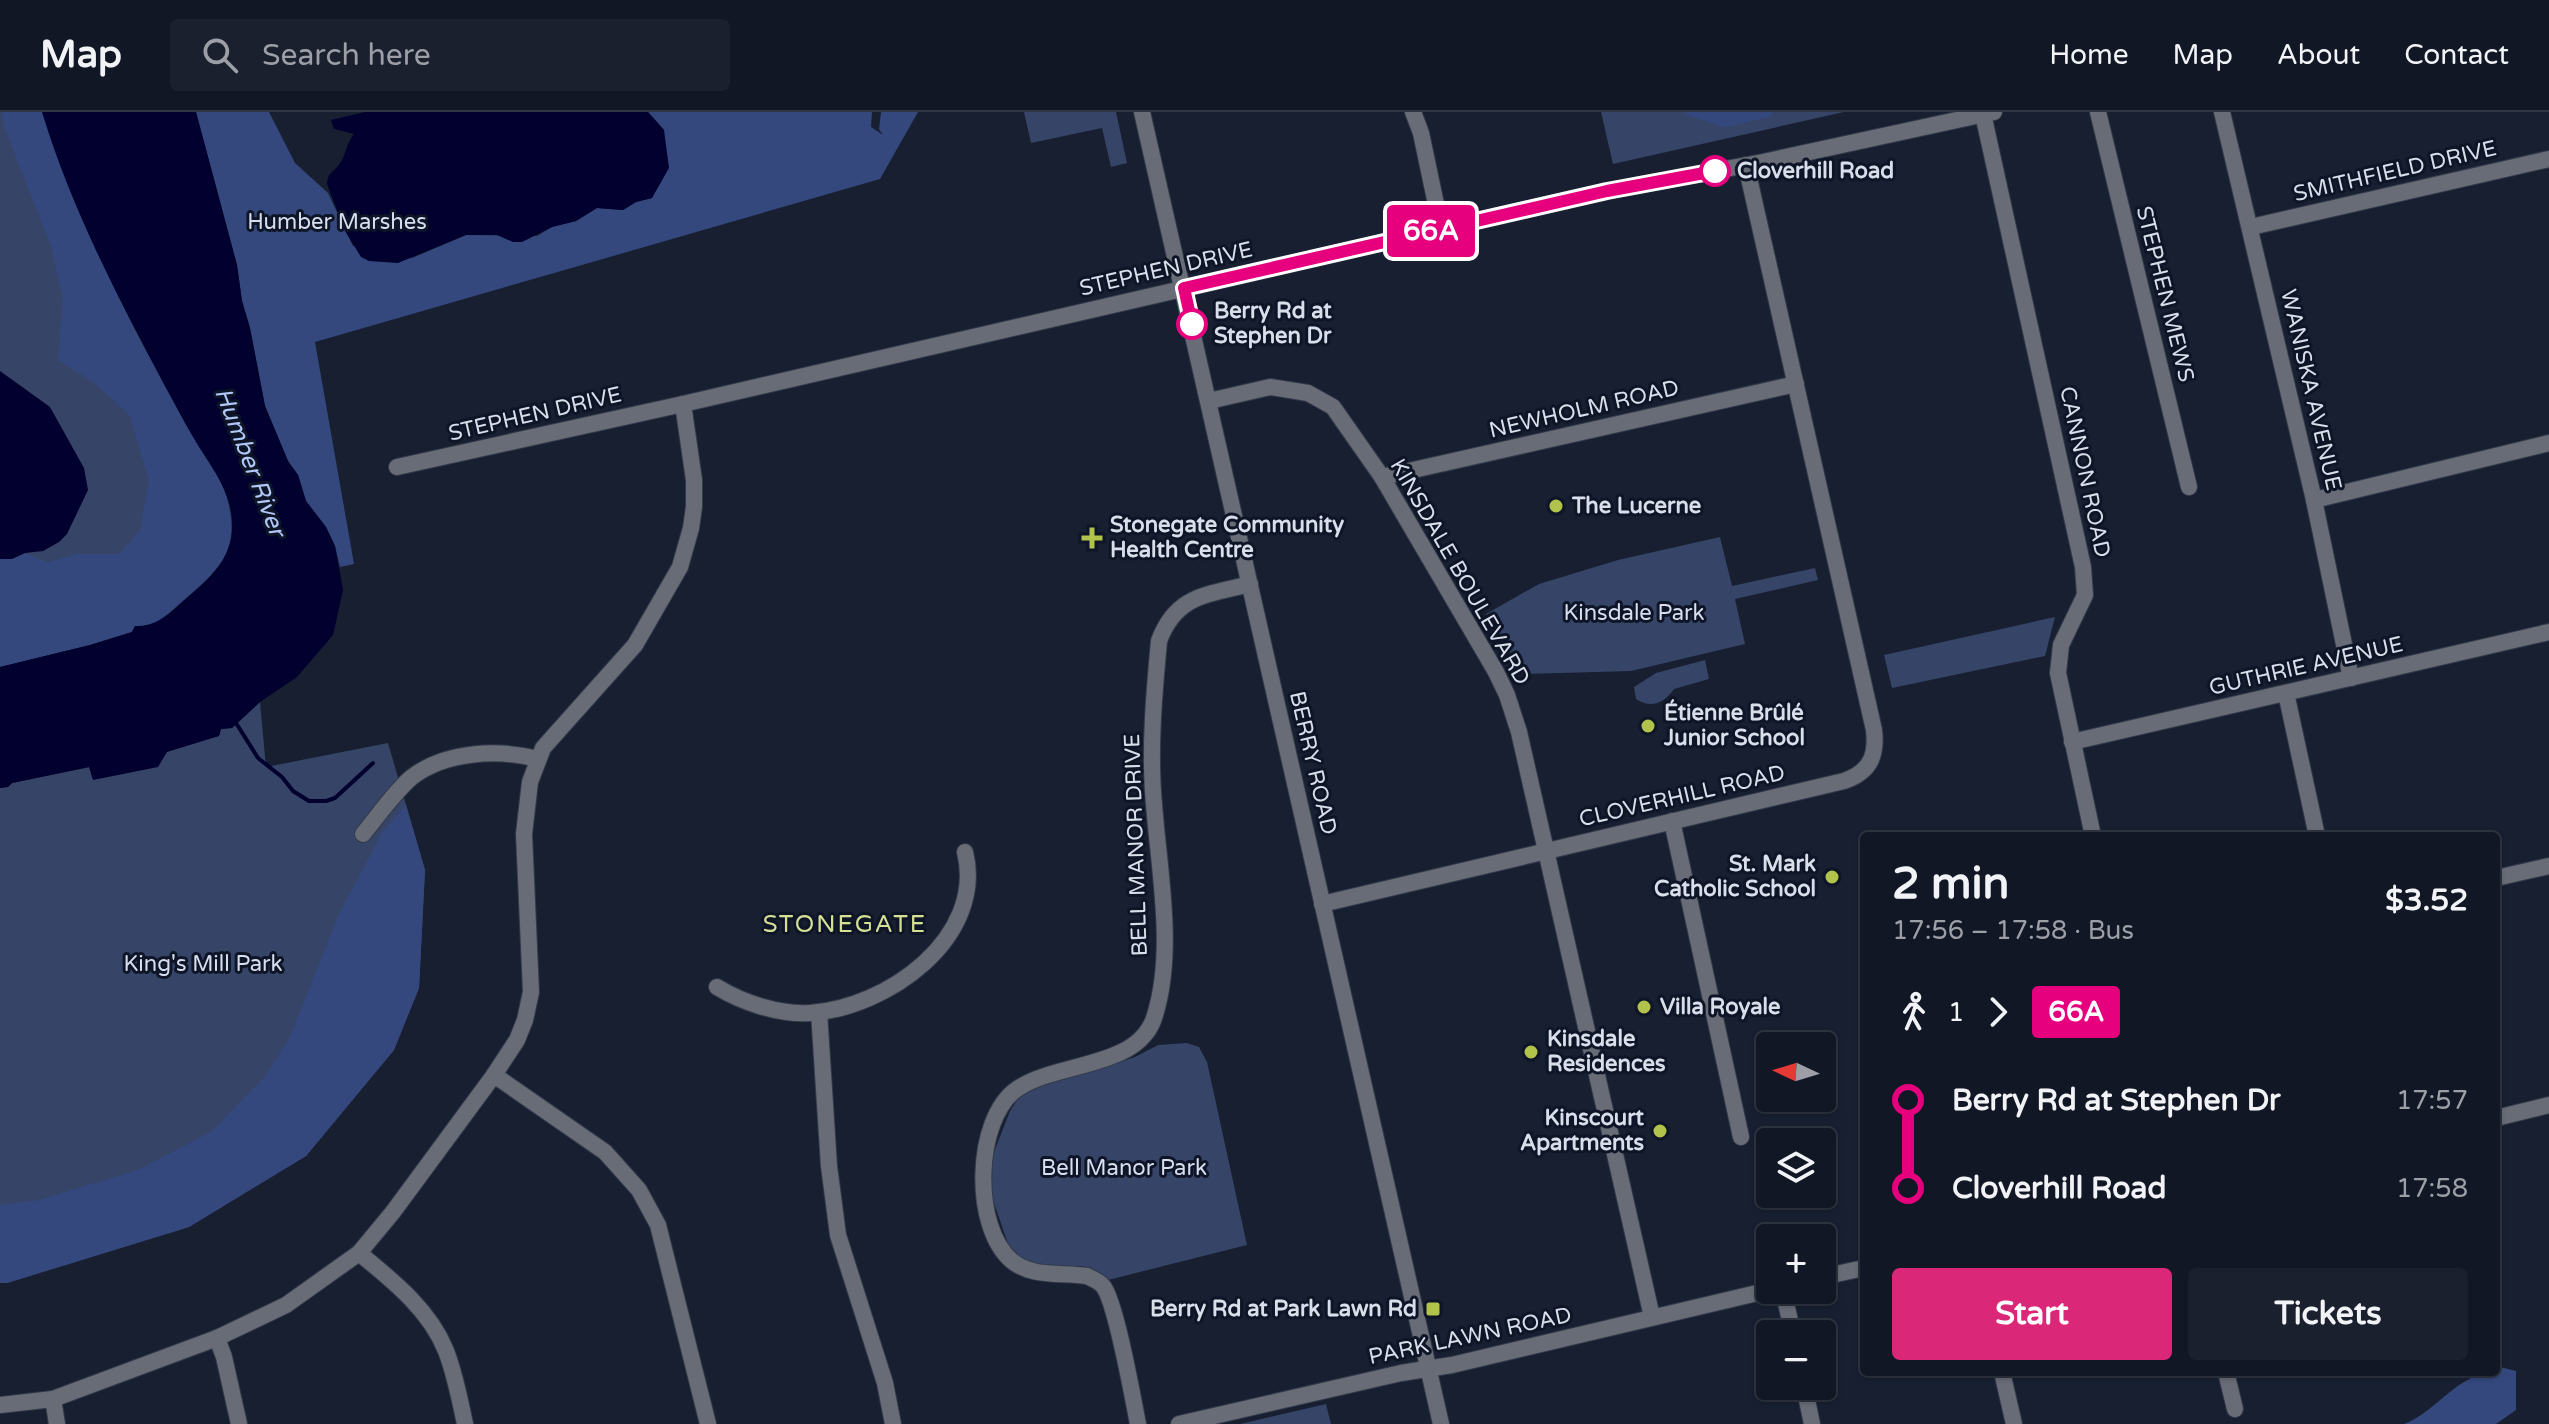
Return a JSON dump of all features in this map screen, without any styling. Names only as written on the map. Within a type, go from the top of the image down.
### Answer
[{"type":"street","name":"BERRY ROAD","points":[[1142,112],[1441,1424]]},
{"type":"street","points":[[1413,112],[1421,133],[1441,228]]},
{"type":"street","name":"STEPHEN MEWS","points":[[2098,112],[2189,487]]},
{"type":"street","name":"WANISKA AVENUE","points":[[2222,112],[2314,500],[2351,678]]},
{"type":"street","name":"STEPHEN DRIVE","points":[[397,467],[1607,191],[1746,165],[1988,113]]},
{"type":"street","name":"CANNON ROAD","points":[[1988,113],[2083,567],[2085,595],[2064,638],[2058,663],[2061,694],[2092,832]]},
{"type":"street","name":"SMITHFIELD DRIVE","points":[[2251,227],[2549,159]]},
{"type":"street","name":"CLOVERHILL ROAD","points":[[1322,904],[1844,781],[1869,766],[1875,751],[1874,730],[1746,165]]},
{"type":"street","name":"NEWHOLM ROAD","points":[[1382,477],[1796,384]]},
{"type":"street","name":"KINSDALE BOULEVARD","points":[[1209,401],[1270,387],[1308,393],[1333,407],[1382,477],[1507,695],[1519,732],[1652,1317]]},
{"type":"street","points":[[0,1405],[53,1399],[217,1338],[286,1305],[359,1253],[494,1075],[517,1040],[531,992],[525,814],[530,782],[538,759],[561,726],[635,645],[680,567],[694,507],[694,480],[683,404]]},
{"type":"street","points":[[2314,500],[2549,443]]},
{"type":"street","name":"BELL MANOR DRIVE","points":[[1138,1424],[1106,1292],[1095,1280],[1030,1271],[1012,1262],[1005,1254],[986,1204],[982,1166],[998,1114],[1014,1091],[1059,1071],[1130,1049],[1146,1036],[1155,1018],[1163,969],[1164,929],[1152,753],[1159,641],[1165,624],[1185,602],[1250,584]]},
{"type":"street","name":"GUTHRIE AVENUE","points":[[2072,742],[2549,632]]},
{"type":"street","points":[[2286,693],[2316,832]]},
{"type":"street","points":[[363,834],[413,777],[432,766],[470,756],[510,752],[538,759]]},
{"type":"street","points":[[1672,821],[1741,1137]]},
{"type":"street","points":[[717,987],[756,1004],[788,1012],[819,1012],[859,1002],[886,990],[932,956],[957,920],[967,896],[969,867],[965,852]]},
{"type":"street","points":[[2500,877],[2549,866]]},
{"type":"street","points":[[819,1012],[829,1166],[838,1235],[876,1353],[893,1424]]},
{"type":"street","points":[[494,1075],[605,1152],[639,1190],[658,1225],[708,1424]]},
{"type":"street","points":[[2500,1117],[2549,1105]]},
{"type":"street","points":[[359,1253],[392,1280],[421,1310],[446,1348],[465,1424]]},
{"type":"street","points":[[1836,1274],[1860,1269]]},
{"type":"street","name":"PARK LAWN ROAD","points":[[1179,1424],[1387,1376],[1430,1370],[1756,1293]]},
{"type":"street","points":[[217,1338],[239,1424]]},
{"type":"street","points":[[2003,1376],[2014,1424]]},
{"type":"street","points":[[2227,1376],[2235,1409]]},
{"type":"street","points":[[53,1399],[57,1424]]},
{"type":"street","points":[[1807,1400],[1812,1424]]},
{"type":"green space","points":[[0,112],[42,112],[79,212],[219,479],[0,667]]},
{"type":"green space","points":[[2,112],[42,112],[89,230],[143,346],[223,486],[232,524],[231,539],[220,564],[201,585],[158,621],[135,626],[132,632],[90,645],[0,667],[0,559],[12,559],[25,553],[48,562],[78,554],[119,554],[140,531],[149,481],[130,416],[96,384],[58,360],[63,299],[51,246],[5,129]]},
{"type":"green space","name":"Humber Marshes","points":[[196,112],[269,112],[295,163],[328,193],[353,246],[412,258],[466,235],[537,236],[552,227],[576,221],[597,208],[623,210],[636,202],[652,198],[664,130],[648,112],[872,112],[871,127],[883,135],[879,129],[881,112],[918,112],[880,179],[315,342],[354,564],[340,567],[335,546],[326,527],[306,501],[298,475],[288,461],[265,406],[237,265]]},
{"type":"green space","points":[[1024,112],[1116,112],[1127,163],[1111,167],[1102,128],[1031,143]]},
{"type":"green space","points":[[1601,112],[1844,112],[1613,164]]},
{"type":"green space","points":[[1685,112],[1773,112],[1770,117],[1724,127]]},
{"type":"green space","name":"Kinsdale Park","points":[[1720,537],[1732,586],[1815,568],[1818,580],[1735,599],[1745,644],[1631,671],[1521,674],[1486,614],[1539,584],[1618,560]]},
{"type":"green space","points":[[2055,617],[2045,656],[1892,688],[1884,655]]},
{"type":"green space","points":[[1705,660],[1709,679],[1674,689],[1657,703],[1647,704],[1636,699],[1634,687],[1656,673]]},
{"type":"green space","name":"King's Mill Park","points":[[260,702],[266,767],[388,743],[425,870],[419,988],[394,1050],[306,1156],[189,1227],[0,1283],[0,788],[90,767],[93,779],[193,742],[219,736],[221,729],[232,728]]},
{"type":"green space","points":[[406,805],[425,870],[419,988],[394,1050],[306,1156],[189,1227],[0,1283],[0,1205],[39,1200],[138,1170],[211,1132],[263,1079],[290,1037],[339,914],[382,833]]},
{"type":"green space","name":"Bell Manor Park","points":[[1187,1043],[1199,1047],[1207,1062],[1247,1245],[1108,1280],[1091,1268],[1081,1266],[1032,1267],[1010,1250],[991,1194],[989,1176],[992,1157],[1018,1099],[1032,1088],[1135,1057],[1158,1045]]},
{"type":"green space","points":[[2500,1367],[2516,1371],[2516,1410],[2496,1424],[2404,1424],[2427,1411],[2470,1378],[2500,1376]]},
{"type":"green space","points":[[1326,1404],[1331,1424],[1240,1424]]},
{"type":"water","name":"Humber River","points":[[42,112],[196,112],[237,265],[265,406],[288,461],[298,475],[306,501],[326,527],[335,546],[343,590],[333,635],[297,677],[260,702],[232,728],[221,729],[219,736],[167,752],[158,767],[93,780],[89,767],[0,788],[0,667],[90,645],[163,618],[201,586],[220,564],[231,539],[232,524],[230,506],[220,480],[166,388],[97,253],[67,183]]},
{"type":"water","points":[[365,112],[648,112],[664,130],[669,168],[652,198],[636,202],[623,210],[597,208],[576,221],[552,227],[522,242],[513,242],[497,235],[466,235],[398,263],[369,261],[361,257],[345,231],[327,184],[354,134],[334,129],[331,120]]},
{"type":"water","points":[[0,371],[50,407],[84,468],[88,490],[67,534],[59,542],[43,551],[25,553],[12,559],[0,559]]},
{"type":"waterway","points":[[236,723],[258,758],[282,777],[293,791],[309,801],[335,798],[373,763]]},
{"type":"bus line","name":"66A","points":[[1192,324],[1184,288],[1607,191],[1715,171]]},
{"type":"place","name":"Cloverhill Road","points":[[1715,171]]},
{"type":"place","name":"Berry Rd at Stephen Dr","points":[[1192,324]]},
{"type":"place","name":"The Lucerne","points":[[1556,506]]},
{"type":"place","name":"Stonegate Community Health Centre","points":[[1092,538]]},
{"type":"place","name":"Étienne Brûlé Junior School","points":[[1648,726]]},
{"type":"place","name":"St. Mark Catholic School","points":[[1832,877]]},
{"type":"place","name":"Villa Royale","points":[[1644,1007]]},
{"type":"place","name":"Kinsdale Residences","points":[[1531,1052]]},
{"type":"place","name":"Kinscourt Apartments","points":[[1660,1131]]},
{"type":"place","name":"Berry Rd at Park Lawn Rd","points":[[1433,1309]]},
{"type":"district","name":"STONEGATE","points":[[845,924]]}]
